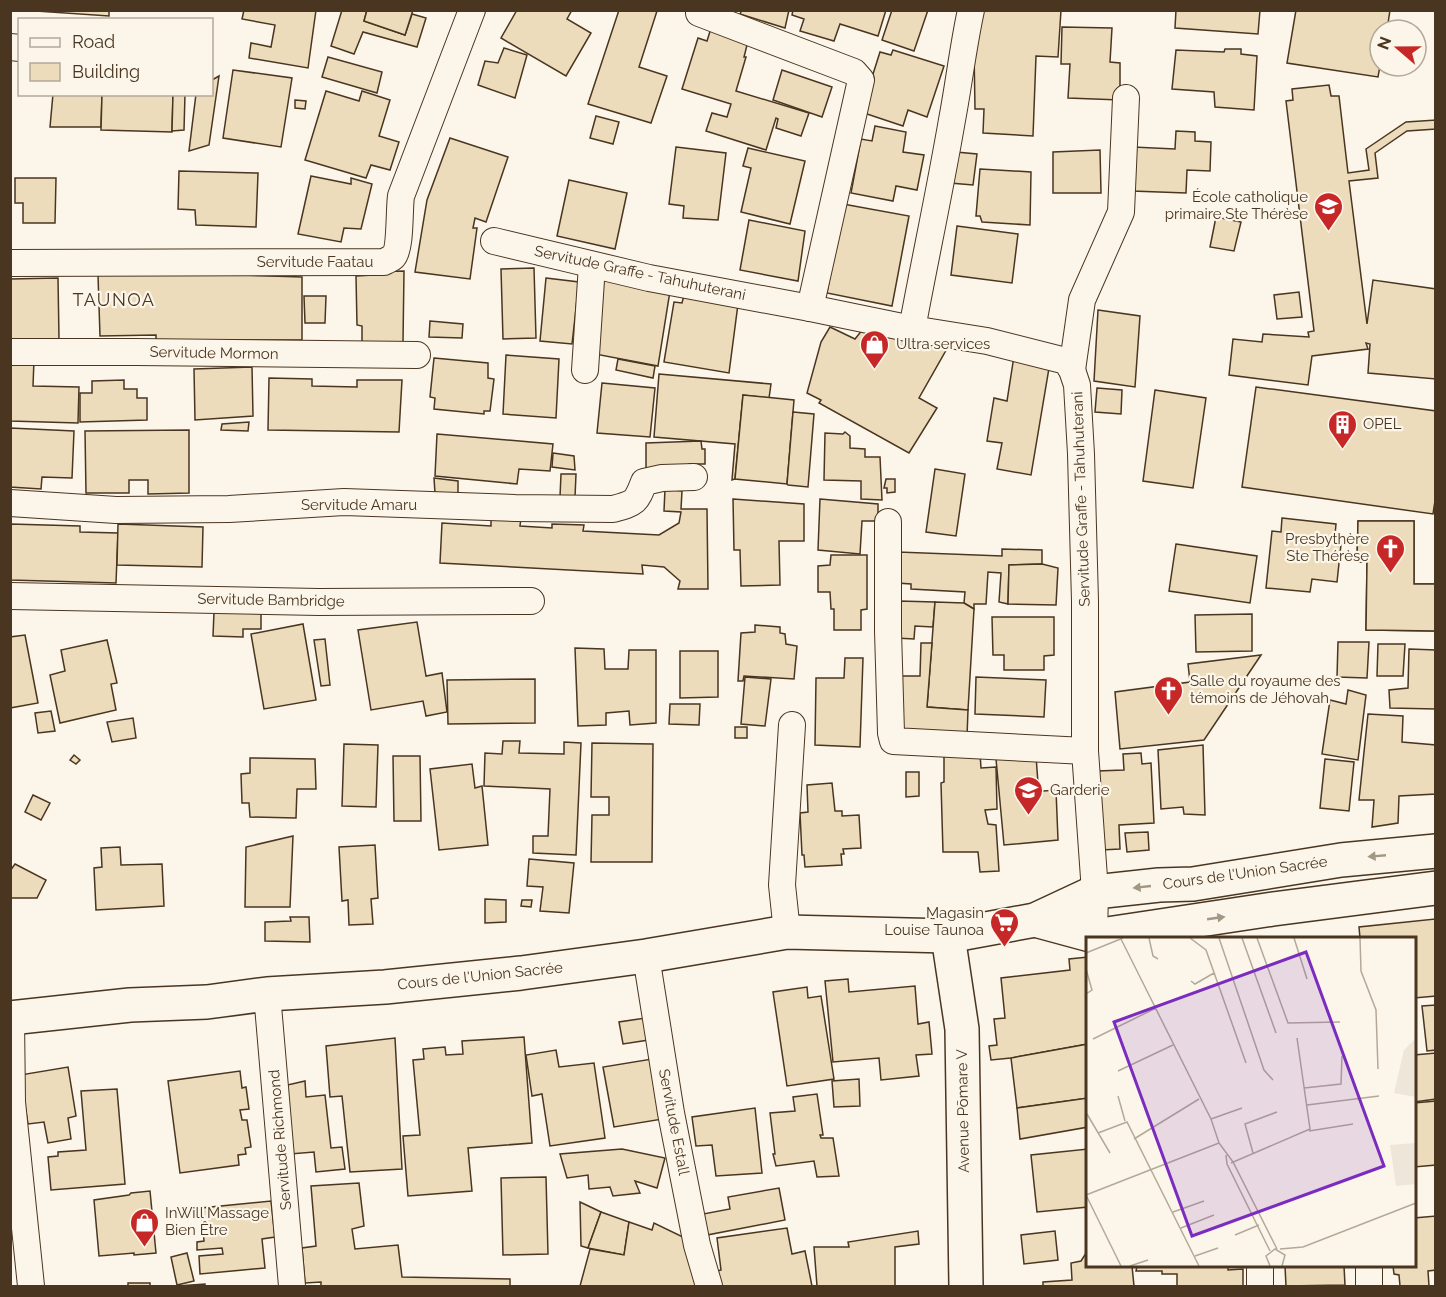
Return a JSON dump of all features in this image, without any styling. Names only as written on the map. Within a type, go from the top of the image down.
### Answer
[{"type":"main road","name":"Cours de l'Union Sacrée","points":[[11,1018],[130,1005],[207,1002],[267,993],[385,987],[521,973],[646,956],[788,932],[948,936],[1035,920],[1095,892],[1192,884],[1341,860],[1436,851]]},
{"type":"main road","points":[[1035,920],[1094,936],[1273,909],[1436,888]]},
{"type":"main road","name":"Avenue Pōmare V","points":[[948,936],[962,1029],[966,1287]]},
{"type":"street","name":"Servitude Faatau","points":[[10,263],[384,262],[393,257],[398,247],[401,196],[472,10]]},
{"type":"street","points":[[912,329],[949,140],[963,46],[971,10]]},
{"type":"street","points":[[699,13],[854,72],[861,80],[810,308]]},
{"type":"street","points":[[1072,370],[1082,300],[1121,212],[1126,98]]},
{"type":"street","name":"Servitude Graffe - Tahuhuterani","points":[[494,241],[649,278],[912,329],[987,340],[1066,361],[1077,385],[1082,465],[1085,751],[1095,892],[1094,936]]},
{"type":"street","points":[[585,370],[592,265]]},
{"type":"street","name":"Servitude Mormon","points":[[10,352],[417,356]]},
{"type":"street","name":"Servitude Amaru","points":[[10,503],[116,510],[230,509],[344,502],[613,509],[637,500],[644,482],[662,478],[694,477]]},
{"type":"street","points":[[888,522],[891,733],[893,741],[1085,751]]},
{"type":"street","name":"Servitude Bambridge","points":[[10,596],[319,602],[531,602]]},
{"type":"street","points":[[788,932],[782,885],[792,725]]},
{"type":"street","name":"Servitude Estall","points":[[646,956],[671,1113],[697,1245],[709,1287]]},
{"type":"street","name":"Servitude Richmond","points":[[267,993],[292,1287]]},
{"type":"street","points":[[11,1018],[12,1101],[31,1287]]},
{"type":"street","points":[[1260,1267],[1260,1287]]},
{"type":"street","points":[[1369,1267],[1369,1287]]},
{"type":"building","points":[[21,10],[109,10],[109,16]]},
{"type":"building","points":[[244,10],[316,10],[308,68],[249,58],[251,43],[271,47],[275,25],[242,19]]},
{"type":"building","points":[[342,10],[367,10],[364,21],[405,35],[412,14],[426,18],[417,47],[363,32],[354,54],[331,46]]},
{"type":"building","points":[[367,10],[413,10],[405,35],[364,21]]},
{"type":"building","points":[[517,10],[572,10],[567,19],[591,33],[566,76],[501,38]]},
{"type":"building","points":[[619,10],[657,11],[639,67],[667,76],[651,123],[588,104]]},
{"type":"building","points":[[742,10],[789,10],[785,28],[740,14]]},
{"type":"building","points":[[793,10],[886,10],[878,36],[840,24],[834,41],[800,31],[804,19],[792,15]]},
{"type":"building","points":[[892,10],[928,10],[914,51],[882,40]]},
{"type":"building","points":[[982,10],[1061,10],[1058,57],[1036,56],[1033,136],[983,133],[984,109],[975,109],[974,50]]},
{"type":"building","points":[[1176,10],[1260,10],[1258,34],[1175,28]]},
{"type":"building","points":[[1296,10],[1390,10],[1389,18],[1368,18],[1368,75],[1287,63]]},
{"type":"building","points":[[712,25],[749,37],[736,91],[809,113],[801,136],[776,128],[778,119],[776,118],[766,150],[706,131],[712,113],[727,117],[731,104],[682,89],[698,38],[707,41]]},
{"type":"building","points":[[1062,27],[1112,28],[1110,62],[1120,63],[1120,100],[1068,98],[1070,64],[1061,64]]},
{"type":"building","points":[[504,48],[527,55],[515,98],[478,85],[485,61],[498,63]]},
{"type":"building","points":[[1225,49],[1241,49],[1241,54],[1257,56],[1254,110],[1215,107],[1214,92],[1172,89],[1176,50],[1224,52]]},
{"type":"building","points":[[893,50],[944,66],[927,117],[908,110],[903,126],[861,112],[880,52],[891,55]]},
{"type":"building","points":[[328,57],[382,72],[377,93],[322,77]]},
{"type":"building","points":[[233,70],[292,78],[281,147],[223,138]]},
{"type":"building","points":[[782,70],[832,87],[822,117],[773,100]]},
{"type":"building","points":[[219,76],[209,145],[189,151],[196,96],[213,96],[213,79]]},
{"type":"building","name":"École catholique primaire Ste Thérèse","points":[[1329,85],[1331,96],[1339,96],[1348,173],[1369,170],[1366,149],[1406,122],[1436,120],[1436,129],[1407,131],[1375,153],[1378,178],[1349,181],[1367,324],[1373,280],[1436,289],[1436,379],[1368,373],[1370,344],[1366,343],[1368,349],[1312,356],[1308,385],[1229,375],[1233,339],[1262,342],[1263,334],[1309,337],[1308,332],[1314,331],[1286,101],[1293,100],[1292,89]]},
{"type":"building","points":[[326,91],[359,101],[362,91],[390,100],[379,136],[399,142],[390,170],[371,165],[366,178],[305,160]]},
{"type":"building","points":[[53,96],[102,96],[101,127],[50,127]]},
{"type":"building","points":[[102,96],[173,96],[172,132],[101,130]]},
{"type":"building","points":[[173,96],[185,96],[184,130],[172,131]]},
{"type":"building","points":[[295,100],[306,101],[305,109],[295,108]]},
{"type":"building","points":[[596,116],[619,122],[613,144],[590,138]]},
{"type":"building","points":[[875,126],[906,132],[903,152],[924,155],[917,190],[896,186],[893,201],[851,193],[861,139],[872,141]]},
{"type":"building","points":[[1176,131],[1195,132],[1195,141],[1211,142],[1210,171],[1187,170],[1186,193],[1132,191],[1133,147],[1175,149]]},
{"type":"building","points":[[450,138],[508,157],[486,222],[475,218],[473,228],[477,228],[470,279],[415,272],[427,200]]},
{"type":"building","points":[[676,147],[726,153],[718,220],[683,218],[684,206],[669,204]]},
{"type":"building","points":[[748,148],[805,161],[790,224],[741,212],[751,168],[743,166]]},
{"type":"building","points":[[1100,150],[1101,193],[1053,193],[1053,152]]},
{"type":"building","points":[[956,152],[977,154],[973,185],[950,183]]},
{"type":"building","points":[[980,169],[1031,172],[1030,225],[982,222],[980,216],[976,216]]},
{"type":"building","points":[[179,171],[258,173],[256,227],[196,225],[195,210],[178,209]]},
{"type":"building","points":[[311,176],[351,184],[351,178],[372,184],[361,229],[344,228],[341,242],[298,234]]},
{"type":"building","points":[[15,178],[56,178],[55,223],[23,223],[23,203],[15,203]]},
{"type":"building","points":[[569,180],[627,193],[615,249],[557,236]]},
{"type":"building","points":[[843,204],[909,216],[892,306],[827,293]]},
{"type":"building","points":[[1216,217],[1241,222],[1234,251],[1210,247]]},
{"type":"building","points":[[749,220],[805,231],[798,281],[740,270]]},
{"type":"building","points":[[957,226],[1018,234],[1012,283],[951,275]]},
{"type":"building","points":[[534,268],[536,338],[503,339],[501,269]]},
{"type":"building","points":[[240,271],[240,275],[302,277],[302,340],[156,340],[156,335],[100,336],[98,275]]},
{"type":"building","points":[[404,271],[403,342],[362,342],[362,326],[357,325],[356,276],[372,275],[373,272]]},
{"type":"building","points":[[58,278],[59,339],[10,339],[10,279]]},
{"type":"building","points":[[546,278],[579,282],[572,344],[540,341]]},
{"type":"building","points":[[600,279],[670,291],[658,366],[595,354]]},
{"type":"building","points":[[685,291],[738,304],[729,373],[664,362],[674,302],[682,303]]},
{"type":"building","points":[[1299,292],[1302,317],[1277,319],[1274,295]]},
{"type":"building","points":[[304,296],[326,296],[325,323],[305,323]]},
{"type":"building","points":[[1098,310],[1140,316],[1135,387],[1094,381]]},
{"type":"building","points":[[430,321],[463,324],[462,338],[429,337]]},
{"type":"building","name":"Ultra services","points":[[830,327],[855,339],[863,329],[949,345],[919,398],[937,408],[909,453],[819,403],[821,400],[807,393],[821,342]]},
{"type":"building","points":[[506,355],[559,359],[556,418],[503,414]]},
{"type":"building","points":[[1014,356],[1050,362],[1031,475],[997,469],[1002,443],[987,441],[994,398],[1007,401]]},
{"type":"building","points":[[434,358],[488,363],[488,378],[494,379],[490,411],[484,411],[484,414],[434,409],[435,398],[430,397]]},
{"type":"building","points":[[618,359],[655,366],[653,378],[616,370]]},
{"type":"building","points":[[10,360],[34,360],[33,386],[79,387],[78,423],[10,421]]},
{"type":"building","points":[[252,367],[253,416],[195,420],[194,369]]},
{"type":"building","points":[[659,374],[771,384],[769,398],[743,395],[735,479],[732,480],[735,444],[654,437]]},
{"type":"building","points":[[269,378],[312,379],[312,386],[357,387],[357,380],[402,380],[399,432],[268,430]]},
{"type":"building","points":[[124,380],[124,389],[137,389],[137,398],[147,398],[147,420],[80,422],[80,393],[92,393],[92,381]]},
{"type":"building","points":[[602,383],[655,388],[650,437],[597,433]]},
{"type":"building","name":"OPEL","points":[[1256,387],[1436,411],[1436,494],[1433,514],[1242,487]]},
{"type":"building","points":[[1097,388],[1122,390],[1121,414],[1095,412]]},
{"type":"building","points":[[1155,390],[1206,398],[1193,488],[1143,481]]},
{"type":"building","points":[[743,395],[794,400],[787,484],[735,479]]},
{"type":"building","points":[[793,412],[814,414],[808,487],[787,484]]},
{"type":"building","points":[[249,422],[248,431],[221,430],[222,424]]},
{"type":"building","points":[[10,428],[74,431],[72,478],[42,477],[41,489],[10,487]]},
{"type":"building","points":[[189,430],[189,493],[148,494],[148,480],[129,480],[129,493],[86,493],[85,431]]},
{"type":"building","points":[[845,432],[850,436],[850,448],[865,449],[865,457],[880,457],[882,500],[861,499],[861,481],[824,480],[825,433],[843,434]]},
{"type":"building","points":[[437,434],[553,444],[550,471],[519,469],[517,484],[435,476]]},
{"type":"building","points":[[701,441],[702,449],[705,449],[705,464],[689,464],[689,467],[646,468],[646,443]]},
{"type":"building","points":[[553,453],[574,456],[575,470],[552,467]]},
{"type":"building","points":[[935,469],[965,474],[956,536],[926,532]]},
{"type":"building","points":[[561,474],[576,474],[575,497],[560,497]]},
{"type":"building","points":[[434,478],[458,481],[458,494],[435,493]]},
{"type":"building","points":[[886,479],[895,479],[895,492],[887,493],[887,488],[884,488]]},
{"type":"building","points":[[665,489],[682,491],[681,509],[707,509],[708,589],[678,589],[680,581],[664,567],[642,565],[643,574],[440,563],[442,523],[491,526],[491,516],[521,518],[520,526],[552,528],[552,524],[584,525],[583,531],[659,535],[679,523],[681,512],[664,511]]},
{"type":"building","points":[[733,499],[804,504],[804,541],[779,541],[780,585],[741,586],[740,550],[734,550]]},
{"type":"building","points":[[820,499],[878,504],[878,521],[862,521],[860,554],[818,550]]},
{"type":"building","points":[[1282,518],[1336,524],[1335,535],[1342,535],[1337,582],[1312,579],[1310,592],[1266,588],[1272,531],[1281,532]]},
{"type":"building","name":"Presbythère Ste Thérèse","points":[[1358,521],[1414,521],[1414,584],[1436,584],[1436,631],[1366,630],[1367,562],[1357,562]]},
{"type":"building","name":"Presbythère Ste Thérèse","points":[[1358,521],[1414,521],[1414,584],[1436,584],[1436,631],[1366,630],[1367,562],[1357,562]]},
{"type":"building","points":[[10,524],[80,526],[80,532],[118,533],[116,583],[10,580]]},
{"type":"building","points":[[118,524],[203,527],[202,567],[117,565]]},
{"type":"building","points":[[1176,544],[1257,556],[1250,603],[1169,591]]},
{"type":"building","points":[[1002,549],[1042,550],[1042,564],[1009,565],[1008,604],[999,602],[1001,573],[988,572],[986,604],[974,604],[974,609],[964,603],[965,592],[911,589],[911,584],[897,583],[898,552],[1002,556]]},
{"type":"building","points":[[831,555],[867,555],[867,609],[861,610],[861,630],[834,630],[834,609],[831,609],[830,592],[818,592],[818,566],[830,565]]},
{"type":"building","points":[[1042,564],[1058,568],[1056,605],[1008,604],[1009,565]]},
{"type":"building","points":[[898,601],[935,602],[933,627],[915,626],[914,639],[896,638]]},
{"type":"building","points":[[935,602],[964,603],[974,609],[968,710],[927,707]]},
{"type":"building","points":[[214,612],[261,612],[261,629],[243,629],[243,637],[213,636]]},
{"type":"building","points":[[1252,614],[1252,651],[1196,652],[1195,615]]},
{"type":"building","points":[[992,617],[1054,617],[1054,655],[1044,656],[1044,670],[1004,670],[1004,655],[993,655]]},
{"type":"building","points":[[417,622],[426,676],[442,673],[447,712],[426,716],[423,701],[371,710],[358,630]]},
{"type":"building","points":[[303,624],[316,700],[264,709],[251,634]]},
{"type":"building","points":[[755,625],[780,627],[780,633],[785,634],[786,644],[797,646],[794,679],[744,676],[743,681],[738,681],[741,633],[755,632]]},
{"type":"building","points":[[25,635],[38,703],[10,708],[10,637]]},
{"type":"building","points":[[325,639],[330,685],[321,686],[314,640]]},
{"type":"building","points":[[107,640],[117,683],[111,684],[116,710],[60,723],[50,675],[65,671],[61,650]]},
{"type":"building","points":[[1338,642],[1369,642],[1367,678],[1337,677]]},
{"type":"building","points":[[921,643],[932,643],[927,707],[968,710],[967,737],[904,734],[896,676],[920,676]]},
{"type":"building","points":[[1378,644],[1405,644],[1403,676],[1377,676]]},
{"type":"building","points":[[575,648],[604,649],[605,669],[628,669],[629,650],[656,650],[656,723],[630,725],[629,711],[606,713],[606,725],[578,726]]},
{"type":"building","points":[[1409,649],[1436,650],[1436,709],[1390,708],[1389,690],[1408,688]]},
{"type":"building","points":[[680,651],[718,651],[718,697],[680,698]]},
{"type":"building","name":"Salle du royaume des témoins de Jéhovah","points":[[1261,655],[1204,740],[1120,749],[1115,692],[1190,682],[1188,664]]},
{"type":"building","points":[[845,658],[863,658],[860,747],[815,745],[816,678],[844,678]]},
{"type":"building","points":[[745,677],[771,679],[765,726],[741,724]]},
{"type":"building","points":[[976,677],[1046,680],[1044,717],[975,714]]},
{"type":"building","points":[[535,679],[535,723],[448,724],[447,680]]},
{"type":"building","points":[[1348,690],[1366,695],[1358,760],[1322,754],[1330,700],[1346,704]]},
{"type":"building","points":[[670,704],[700,704],[699,725],[669,724]]},
{"type":"building","points":[[51,711],[55,731],[38,733],[35,713]]},
{"type":"building","points":[[1368,714],[1403,716],[1402,742],[1436,745],[1436,794],[1399,796],[1398,823],[1372,827],[1374,800],[1359,800]]},
{"type":"building","points":[[133,718],[136,738],[112,742],[107,722]]},
{"type":"building","points":[[735,727],[747,727],[747,738],[735,738]]},
{"type":"building","points":[[503,741],[520,741],[519,753],[564,754],[564,742],[581,743],[576,855],[533,853],[533,836],[548,836],[550,789],[484,786],[485,753],[502,754]]},
{"type":"building","points":[[592,743],[653,744],[652,862],[591,862],[592,815],[609,815],[609,797],[591,797]]},
{"type":"building","points":[[344,744],[378,745],[376,807],[342,806]]},
{"type":"building","points":[[1203,745],[1205,815],[1184,814],[1183,807],[1161,809],[1158,750]]},
{"type":"building","points":[[980,753],[981,768],[996,767],[997,809],[985,810],[988,824],[996,825],[999,871],[980,872],[978,852],[943,852],[941,783],[944,782],[944,754]]},
{"type":"building","points":[[1141,753],[1142,764],[1151,763],[1154,823],[1119,825],[1120,849],[1101,850],[1097,771],[1124,770],[1123,754]]},
{"type":"building","points":[[74,755],[80,760],[76,764],[70,760]]},
{"type":"building","points":[[393,756],[420,756],[421,821],[394,821]]},
{"type":"building","name":"Garderie","points":[[1036,756],[1038,783],[1031,783],[1031,792],[1056,790],[1058,840],[1004,845],[996,759]]},
{"type":"building","points":[[250,758],[315,759],[316,789],[297,789],[296,818],[250,817],[249,803],[242,803],[241,774],[250,773]]},
{"type":"building","points":[[1325,759],[1354,762],[1349,811],[1320,808]]},
{"type":"building","points":[[472,764],[475,788],[482,786],[488,845],[439,850],[430,769]]},
{"type":"building","points":[[906,772],[919,772],[919,796],[906,797]]},
{"type":"building","points":[[832,783],[835,811],[842,811],[842,816],[859,815],[861,848],[843,849],[842,865],[805,867],[804,855],[802,855],[800,813],[808,812],[807,785]]},
{"type":"building","points":[[33,795],[50,803],[41,820],[25,812]]},
{"type":"building","points":[[1148,832],[1149,850],[1127,852],[1125,833]]},
{"type":"building","points":[[293,836],[290,907],[245,907],[246,847]]},
{"type":"building","points":[[375,845],[378,898],[371,899],[373,924],[349,925],[348,900],[342,901],[339,847]]},
{"type":"building","points":[[120,847],[121,865],[162,864],[164,906],[96,910],[94,868],[102,867],[101,848]]},
{"type":"building","points":[[529,859],[574,863],[569,913],[540,911],[543,887],[527,886]]},
{"type":"building","points":[[15,864],[46,880],[37,898],[10,898],[10,871]]},
{"type":"building","points":[[485,899],[506,900],[506,922],[485,923]]},
{"type":"building","points":[[522,900],[532,900],[531,907],[521,906]]},
{"type":"building","points":[[290,917],[309,917],[310,942],[265,941],[265,922],[291,921]]},
{"type":"building","points":[[1435,919],[1436,996],[1416,998],[1416,937],[1360,937],[1359,927]]},
{"type":"building","points":[[1086,957],[1086,1044],[991,1060],[989,1046],[997,1045],[994,1019],[1005,1018],[1001,978],[1070,970],[1069,959]]},
{"type":"building","points":[[848,979],[849,992],[915,986],[918,1024],[929,1022],[932,1054],[916,1055],[919,1076],[881,1080],[879,1058],[833,1062],[825,981]]},
{"type":"building","points":[[807,987],[808,998],[821,996],[834,1079],[787,1086],[773,992]]},
{"type":"building","points":[[1436,1005],[1436,1050],[1427,1051],[1422,1006]]},
{"type":"building","points":[[652,1017],[655,1039],[623,1044],[619,1022]]},
{"type":"building","points":[[524,1037],[532,1143],[468,1148],[472,1191],[408,1196],[403,1136],[420,1135],[413,1060],[424,1059],[423,1049],[445,1047],[446,1055],[463,1054],[462,1041]]},
{"type":"building","points":[[395,1038],[402,1169],[350,1172],[342,1096],[330,1097],[326,1046]]},
{"type":"building","points":[[1086,1044],[1086,1098],[1017,1108],[1011,1058]]},
{"type":"building","points":[[556,1050],[559,1067],[594,1063],[605,1138],[550,1146],[542,1094],[532,1096],[526,1055]]},
{"type":"building","points":[[1436,1053],[1436,1099],[1416,1102],[1416,1055]]},
{"type":"building","points":[[658,1058],[669,1118],[614,1127],[603,1067]]},
{"type":"building","points":[[68,1067],[76,1116],[68,1118],[71,1139],[48,1143],[44,1122],[28,1124],[20,1075]]},
{"type":"building","points":[[240,1071],[242,1088],[246,1087],[249,1109],[240,1110],[242,1120],[247,1120],[251,1147],[245,1148],[246,1154],[238,1155],[239,1165],[180,1173],[168,1081]]},
{"type":"building","points":[[859,1079],[860,1106],[834,1107],[832,1081]]},
{"type":"building","points":[[305,1081],[306,1097],[325,1095],[331,1148],[342,1147],[345,1169],[316,1172],[314,1152],[290,1154],[283,1086]]},
{"type":"building","points":[[117,1089],[125,1184],[51,1190],[48,1157],[58,1156],[58,1152],[86,1150],[81,1091]]},
{"type":"building","points":[[817,1094],[823,1135],[820,1135],[821,1138],[833,1138],[839,1176],[817,1177],[814,1161],[776,1166],[770,1113],[795,1111],[793,1097]]},
{"type":"building","points":[[1086,1098],[1086,1127],[1020,1139],[1017,1108]]},
{"type":"building","points":[[1436,1101],[1436,1165],[1416,1167],[1416,1103]]},
{"type":"building","points":[[755,1108],[762,1173],[716,1176],[712,1145],[696,1146],[692,1117]]},
{"type":"building","points":[[622,1149],[665,1158],[657,1188],[635,1181],[640,1193],[613,1196],[610,1187],[589,1189],[588,1175],[567,1178],[560,1154]]},
{"type":"building","points":[[1086,1149],[1086,1207],[1037,1212],[1031,1155]]},
{"type":"building","points":[[546,1177],[548,1254],[503,1255],[501,1178]]},
{"type":"building","points":[[359,1183],[364,1226],[352,1229],[355,1249],[398,1245],[402,1277],[510,1279],[510,1286],[321,1286],[321,1282],[305,1283],[302,1248],[316,1246],[311,1186]]},
{"type":"building","points":[[779,1188],[785,1220],[707,1235],[703,1214],[730,1209],[728,1197]]},
{"type":"building","points":[[150,1191],[156,1253],[99,1256],[94,1200]]},
{"type":"building","points":[[271,1201],[275,1237],[262,1239],[265,1268],[200,1274],[199,1256],[223,1254],[222,1248],[197,1250],[197,1242],[204,1241],[201,1208]]},
{"type":"building","points":[[580,1202],[601,1212],[588,1248],[581,1246]]},
{"type":"building","points":[[601,1212],[629,1222],[624,1255],[588,1248]]},
{"type":"building","points":[[1436,1216],[1436,1270],[1428,1271],[1429,1286],[1400,1286],[1399,1275],[1394,1274],[1393,1267],[1416,1267],[1416,1218]]},
{"type":"building","points":[[629,1222],[652,1230],[654,1223],[685,1238],[696,1286],[580,1286],[590,1249],[624,1255]]},
{"type":"building","points":[[787,1228],[792,1254],[805,1251],[812,1286],[718,1286],[714,1272],[721,1270],[717,1238]]},
{"type":"building","points":[[918,1231],[919,1244],[895,1247],[895,1286],[817,1286],[814,1247],[849,1247],[848,1242]]},
{"type":"building","points":[[1055,1231],[1058,1260],[1024,1264],[1021,1235]]},
{"type":"building","points":[[187,1253],[194,1281],[177,1285],[171,1257]]},
{"type":"building","points":[[1086,1253],[1086,1267],[1132,1267],[1134,1286],[1043,1286],[1043,1282],[1072,1280],[1071,1263],[1081,1261]]},
{"type":"building","points":[[1137,1267],[1243,1269],[1243,1286],[1177,1286],[1177,1274],[1162,1274],[1162,1271],[1136,1271]]},
{"type":"building","points":[[1285,1267],[1344,1267],[1345,1285],[1286,1286]]},
{"type":"building","points":[[128,1283],[150,1283],[150,1286],[128,1286]]},
{"type":"building","points":[[205,1284],[205,1286],[177,1286]]},
{"type":"place","name":"École catholique primaire Ste Thérèse","points":[[1329,232]]},
{"type":"place","name":"Ultra services","points":[[875,370]]},
{"type":"place","name":"OPEL","points":[[1342,450]]},
{"type":"place","name":"Presbythère Ste Thérèse","points":[[1390,574]]},
{"type":"place","name":"Salle du royaume des témoins de Jéhovah","points":[[1169,716]]},
{"type":"place","name":"Garderie","points":[[1029,816]]},
{"type":"place","name":"Magasin Louise Taunoa","points":[[1005,948]]},
{"type":"place","name":"InWill Massage Bien Être","points":[[144,1248]]},
{"type":"district","name":"TAUNOA","points":[[114,300]]}]
